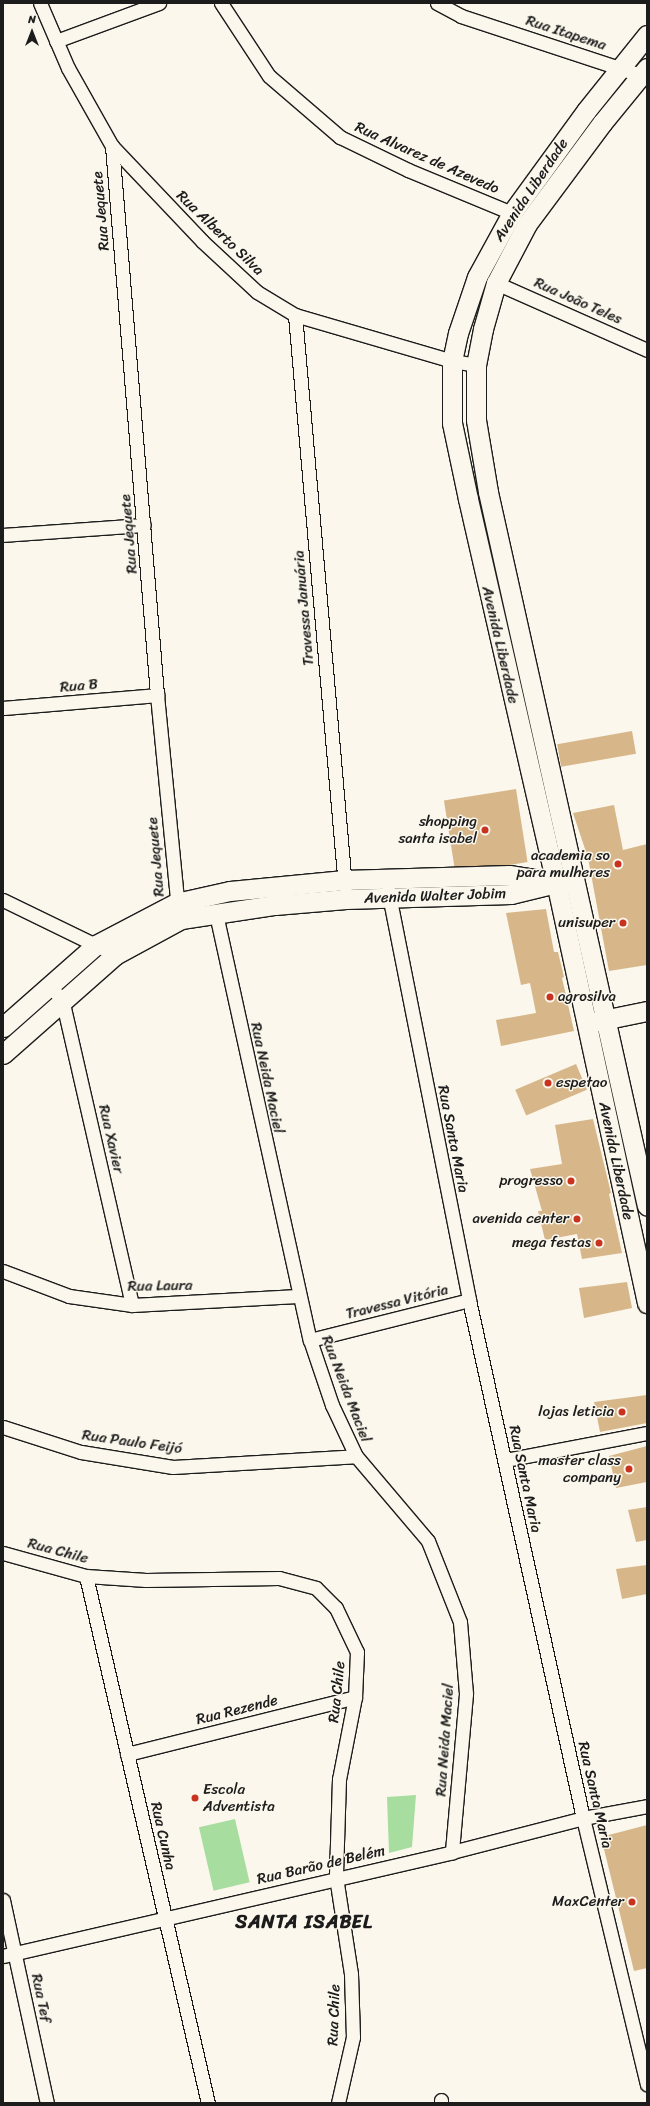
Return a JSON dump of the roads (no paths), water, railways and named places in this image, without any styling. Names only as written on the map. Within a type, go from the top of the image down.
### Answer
[{"type":"main road","name":"Avenida Liberdade","points":[[647,35],[620,67],[512,213],[477,277],[458,333],[452,362],[452,422],[530,776],[565,881],[605,1020],[647,1206]]},
{"type":"main road","name":"Avenida Liberdade","points":[[644,72],[602,123],[527,224],[496,283],[482,329],[476,365],[476,420],[487,484],[549,772],[585,1023],[647,1304]]},
{"type":"main road","points":[[530,776],[549,772]]},
{"type":"main road","name":"Avenida Walter Jobim","points":[[3,1027],[115,955],[178,911],[216,914],[345,890],[386,878],[509,875],[565,881]]},
{"type":"main road","name":"Avenida Walter Jobim","points":[[3,1054],[96,945],[230,891],[345,890],[390,898],[511,894],[565,881]]},
{"type":"main road","points":[[585,1023],[647,1011]]},
{"type":"street","name":"Rua Alberto Silva","points":[[40,3],[68,68],[112,146],[208,246],[257,292],[295,315],[452,362],[476,365]]},
{"type":"street","points":[[56,41],[159,3]]},
{"type":"street","name":"Rua Alvarez de Azevedo","points":[[221,3],[269,76],[340,137],[408,170],[512,213]]},
{"type":"street","name":"Rua Itapema","points":[[437,3],[461,16],[620,67],[644,72]]},
{"type":"street","name":"Rua Jequete","points":[[112,146],[157,695],[178,911]]},
{"type":"street","name":"Rua João Teles","points":[[496,283],[647,350]]},
{"type":"street","name":"Travessa Januária","points":[[295,315],[345,890]]},
{"type":"street","points":[[3,535],[144,525]]},
{"type":"street","name":"Rua B","points":[[3,708],[157,695]]},
{"type":"street","name":"Rua Santa Maria","points":[[386,878],[469,1300],[583,1818],[647,2084]]},
{"type":"street","points":[[3,900],[115,955]]},
{"type":"street","name":"Rua Neida Maciel","points":[[216,914],[298,1296],[310,1340],[332,1405],[356,1456],[428,1541],[460,1622],[466,1694],[452,1852]]},
{"type":"street","name":"Rua Xavier","points":[[56,992],[132,1305]]},
{"type":"street","name":"Rua Laura","points":[[3,1271],[70,1296],[132,1305],[298,1296]]},
{"type":"street","name":"Travessa Vitória","points":[[310,1340],[469,1300]]},
{"type":"street","name":"Rua Paulo Feijó","points":[[3,1427],[81,1452],[173,1467],[356,1456]]},
{"type":"street","points":[[505,1460],[647,1433]]},
{"type":"street","name":"Rua Chile","points":[[3,1552],[86,1576],[146,1580],[280,1578],[316,1588],[336,1608],[357,1652],[355,1697],[339,1779],[336,1877],[351,1974],[353,2037],[338,2103]]},
{"type":"street","name":"Rua Cunha","points":[[86,1576],[208,2103]]},
{"type":"street","name":"Rua Rezende","points":[[127,1754],[355,1697]]},
{"type":"street","name":"Rua Barão de Belém","points":[[9,1954],[166,1919],[336,1877],[452,1852],[583,1818],[647,1806]]},
{"type":"street","name":"Rua Tef","points":[[3,1900],[9,1954],[47,2103]]},
{"type":"place","name":"shopping santa isabel","points":[[485,830]]},
{"type":"place","name":"academia so para mulheres","points":[[618,864]]},
{"type":"place","name":"unisuper","points":[[623,923]]},
{"type":"place","name":"agrosilva","points":[[550,997]]},
{"type":"place","name":"espetao","points":[[548,1083]]},
{"type":"place","name":"progresso","points":[[571,1181]]},
{"type":"place","name":"avenida center","points":[[577,1219]]},
{"type":"place","name":"mega festas","points":[[599,1243]]},
{"type":"place","name":"lojas leticia","points":[[622,1412]]},
{"type":"place","name":"master class company","points":[[629,1469]]},
{"type":"place","name":"Escola Adventista","points":[[195,1798]]},
{"type":"place","name":"MaxCenter","points":[[632,1902]]},
{"type":"district","name":"SANTA ISABEL","points":[[304,1922]]}]
